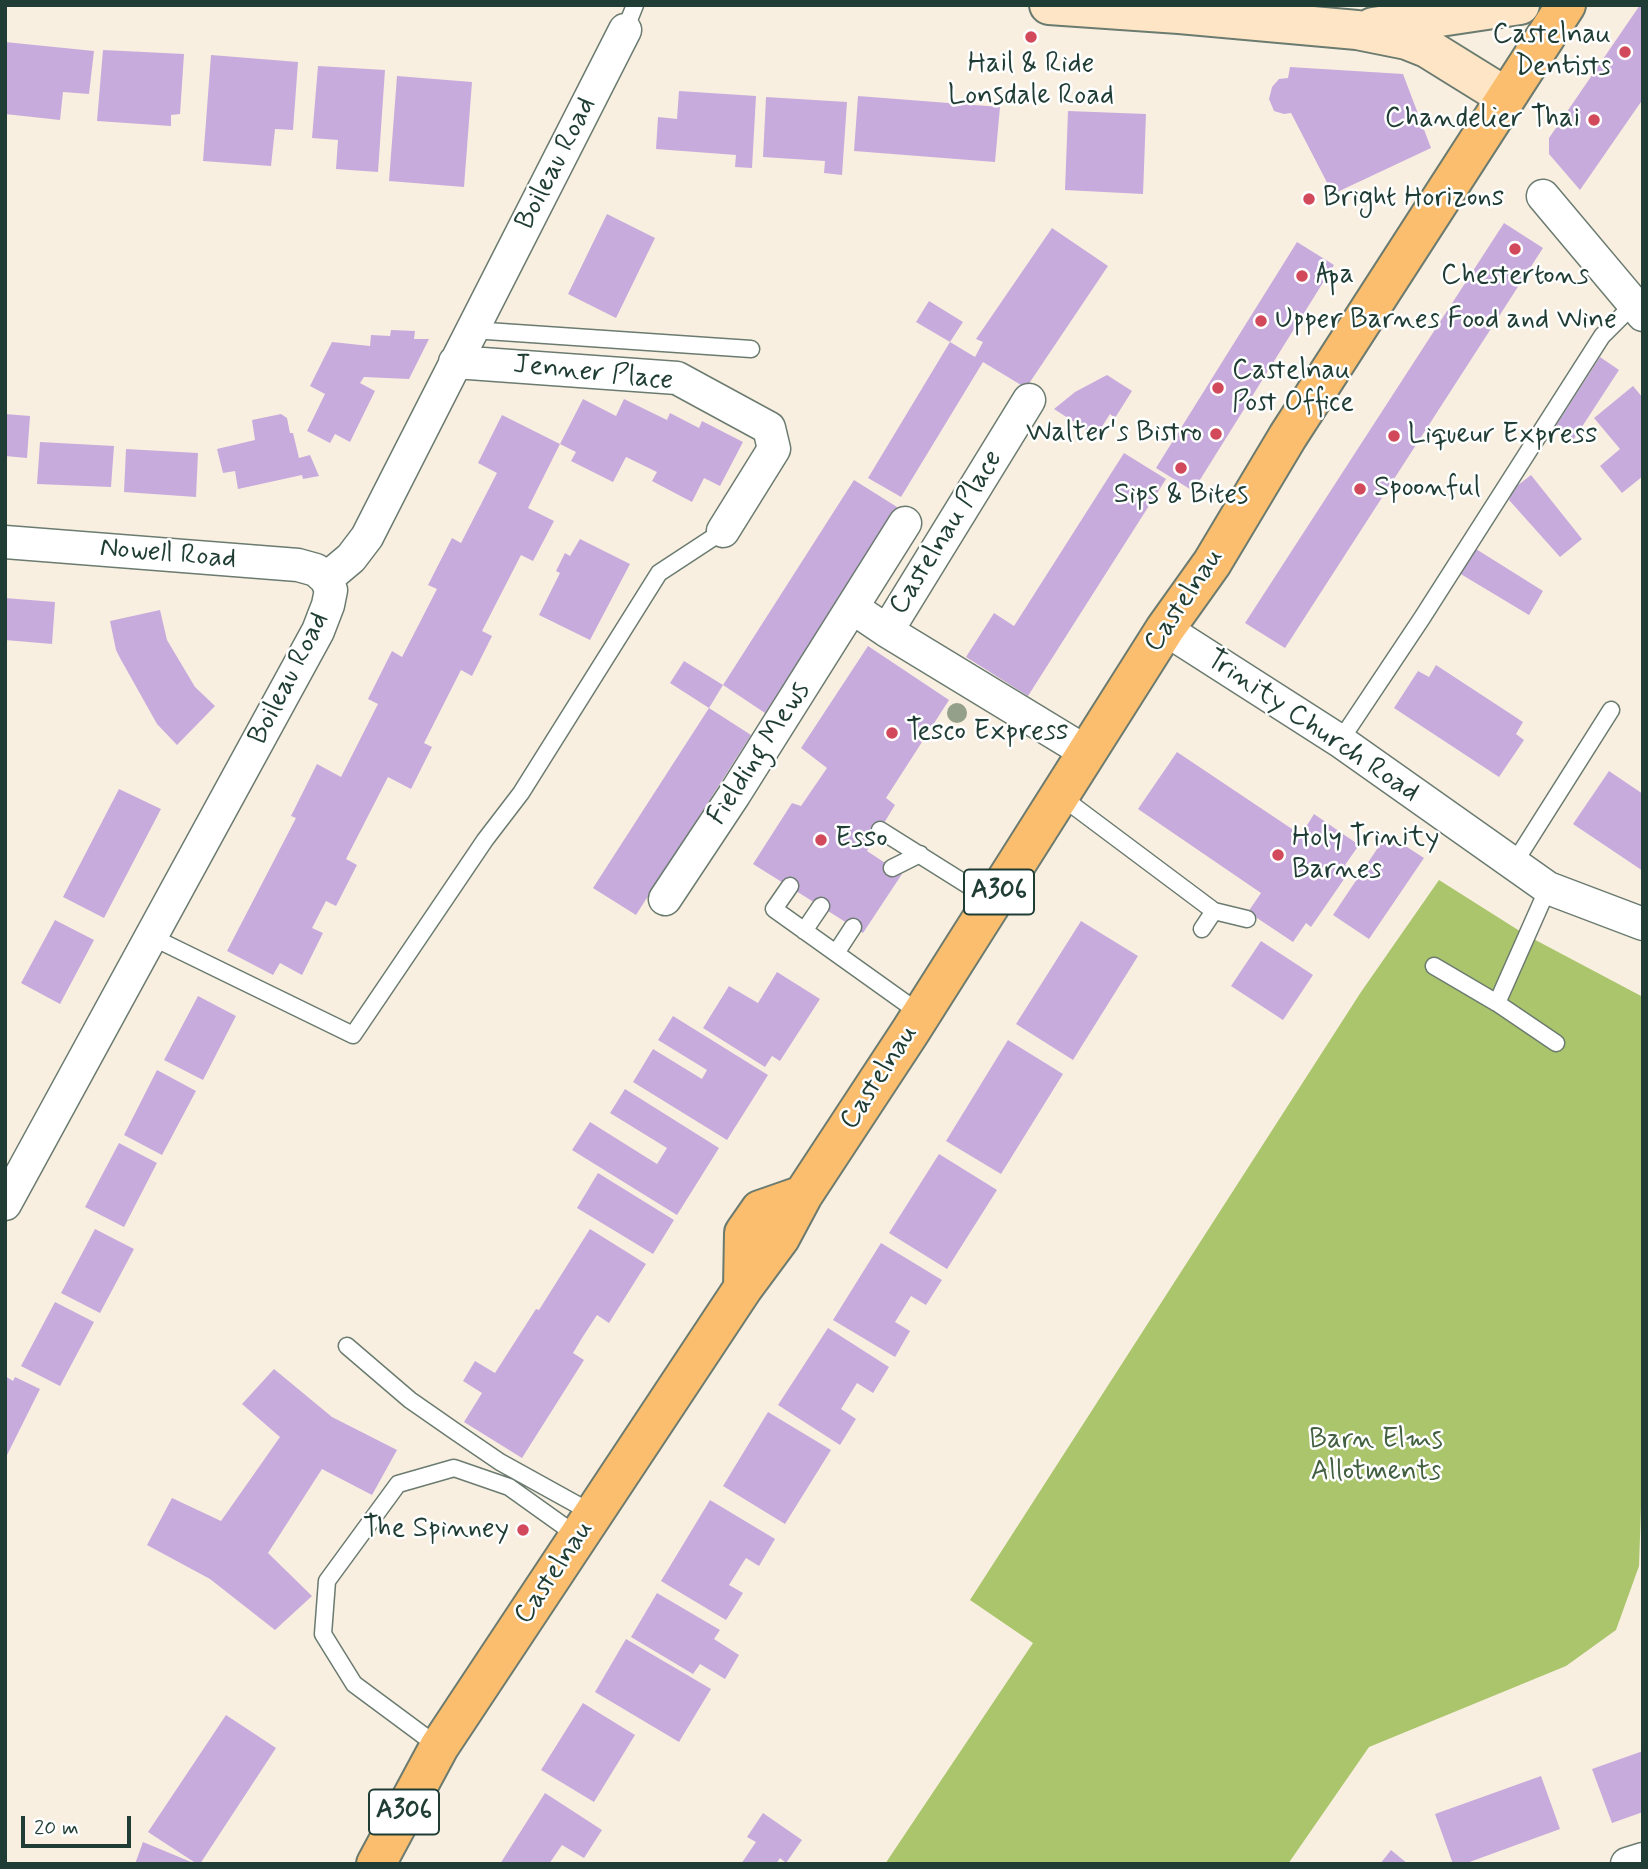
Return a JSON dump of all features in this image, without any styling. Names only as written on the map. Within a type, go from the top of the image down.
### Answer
[{"type":"main road","points":[[1049,5],[1357,30],[1407,40],[1427,48],[1506,97]]},
{"type":"main road","points":[[1357,30],[1520,5]]},
{"type":"main road","name":"Castelnau","points":[[376,1864],[439,1746],[743,1288],[744,1233],[760,1210],[803,1195],[921,1014],[1086,751],[1165,629],[1212,563],[1288,436],[1566,5]]},
{"type":"street","name":"Boileau Road","points":[[5,1204],[318,631],[331,590],[326,579],[351,558],[367,537],[630,18]]},
{"type":"street","points":[[1543,196],[1638,310]]},
{"type":"street","name":"Jenner Place","points":[[455,362],[677,378],[769,428],[774,449],[723,531]]},
{"type":"street","name":"Castelnau Place","points":[[1029,400],[871,619],[1086,751]]},
{"type":"street","name":"Fielding Mews","points":[[666,899],[734,795],[871,619],[905,523]]},
{"type":"street","name":"Nowell Road","points":[[5,542],[298,565],[316,570],[326,579]]},
{"type":"street","name":"Trinity Church Road","points":[[1165,629],[1340,741],[1548,888],[1643,923]]},
{"type":"street","points":[[1627,1864],[1643,1859]]},
{"type":"lane","points":[[1340,741],[1602,336],[1638,310]]},
{"type":"lane","points":[[472,330],[751,349]]},
{"type":"lane","points":[[152,937],[354,1035],[485,840],[521,793],[659,573],[723,531]]},
{"type":"lane","points":[[1513,865],[1611,710]]},
{"type":"lane","points":[[1059,795],[1214,911],[1247,919]]},
{"type":"lane","points":[[880,830],[993,901]]},
{"type":"lane","points":[[892,868],[920,854]]},
{"type":"lane","points":[[789,886],[774,909],[921,1014]]},
{"type":"lane","points":[[1497,1003],[1548,888]]},
{"type":"lane","points":[[804,931],[821,906]]},
{"type":"lane","points":[[1202,929],[1214,911]]},
{"type":"lane","points":[[836,953],[853,927]]},
{"type":"lane","points":[[1434,966],[1497,1003],[1556,1043]]},
{"type":"lane","points":[[347,1346],[401,1393],[587,1526]]},
{"type":"lane","points":[[439,1746],[354,1684],[323,1634],[327,1581],[398,1484],[454,1468],[509,1487],[587,1526]]},
{"type":"green space","name":"Barn Elms Allotments","points":[[1439,880],[1526,935],[1643,997],[1643,1449],[1639,1566],[1616,1630],[1566,1666],[1369,1747],[1288,1864],[885,1864],[1033,1643],[970,1600],[1361,992]]},
{"type":"building","points":[[1640,5],[1643,5],[1643,99],[1580,190],[1549,154],[1549,138]]},
{"type":"building","points":[[5,42],[94,51],[89,94],[63,92],[60,120],[5,114]]},
{"type":"building","points":[[103,50],[184,54],[180,114],[171,115],[171,126],[97,121]]},
{"type":"building","points":[[211,55],[298,62],[293,130],[275,129],[271,166],[203,161]]},
{"type":"building","points":[[318,66],[385,70],[378,172],[336,169],[338,140],[312,138]]},
{"type":"building","points":[[1290,67],[1403,74],[1431,148],[1333,194],[1291,113],[1274,111],[1269,99],[1272,87],[1279,79],[1288,78]]},
{"type":"building","points":[[397,76],[472,82],[464,187],[389,181]]},
{"type":"building","points":[[679,91],[756,96],[752,168],[735,167],[736,155],[656,149],[658,117],[677,119]]},
{"type":"building","points":[[858,96],[1000,107],[995,162],[854,151]]},
{"type":"building","points":[[766,97],[847,102],[842,175],[824,173],[825,161],[763,157]]},
{"type":"building","points":[[1068,111],[1146,114],[1143,194],[1065,190]]},
{"type":"building","points":[[607,214],[655,238],[616,318],[568,294]]},
{"type":"building","points":[[1504,223],[1543,248],[1285,648],[1245,623]]},
{"type":"building","points":[[1052,228],[1108,266],[1026,388],[983,362],[901,497],[868,478],[950,342],[975,357],[983,342],[976,339]]},
{"type":"building","points":[[1297,242],[1334,265],[1193,491],[1156,468]]},
{"type":"building","points":[[929,301],[963,322],[950,342],[916,322]]},
{"type":"building","points":[[391,330],[415,331],[414,339],[429,339],[409,379],[364,377],[360,383],[375,391],[350,442],[335,434],[330,443],[307,431],[325,394],[310,386],[332,342],[370,346],[371,335],[390,336]]},
{"type":"building","points":[[1600,357],[1619,370],[1574,439],[1555,427]]},
{"type":"building","points":[[1107,375],[1132,391],[1115,418],[1110,414],[1096,436],[1054,409],[1075,392]]},
{"type":"building","points":[[1633,386],[1643,398],[1643,476],[1622,493],[1600,466],[1620,449],[1594,418]]},
{"type":"building","points":[[583,399],[616,416],[624,399],[667,420],[670,413],[699,428],[702,421],[743,442],[720,486],[704,478],[692,502],[652,481],[657,472],[626,457],[613,482],[571,461],[576,452],[560,444]]},
{"type":"building","points":[[5,414],[30,416],[27,458],[5,456]]},
{"type":"building","points":[[281,414],[287,418],[299,458],[310,455],[319,476],[303,479],[302,475],[238,489],[235,471],[223,473],[217,449],[255,440],[252,420]]},
{"type":"building","points":[[502,415],[560,444],[528,508],[554,521],[533,561],[521,555],[482,631],[492,636],[472,676],[461,670],[424,743],[432,747],[411,789],[388,777],[346,859],[357,865],[336,906],[326,901],[312,928],[323,933],[302,975],[280,963],[273,975],[227,951],[296,818],[291,816],[317,764],[341,777],[378,704],[368,699],[392,651],[402,657],[437,589],[428,585],[452,538],[461,543],[497,473],[478,463]]},
{"type":"building","points":[[40,442],[114,446],[111,487],[37,484]]},
{"type":"building","points":[[126,449],[198,453],[196,497],[124,492]]},
{"type":"building","points":[[1124,453],[1166,479],[1028,696],[966,657],[994,613],[1014,626]]},
{"type":"building","points":[[1531,475],[1582,539],[1560,557],[1509,500],[1513,489]]},
{"type":"building","points":[[854,480],[897,507],[765,713],[723,685]]},
{"type":"building","points":[[580,539],[630,564],[590,640],[539,615],[560,573],[556,571],[565,553],[570,556]]},
{"type":"building","points":[[1476,549],[1543,591],[1529,615],[1459,573]]},
{"type":"building","points":[[5,598],[55,602],[52,644],[5,640]]},
{"type":"building","points":[[160,610],[167,640],[195,687],[215,706],[177,745],[157,724],[120,658],[110,621]]},
{"type":"building","points":[[868,646],[949,700],[886,798],[895,805],[867,851],[902,874],[863,933],[753,864],[792,803],[801,806],[827,768],[801,748]]},
{"type":"building","points":[[684,661],[723,685],[709,708],[670,683]]},
{"type":"building","points":[[1436,665],[1523,722],[1516,734],[1524,740],[1499,777],[1394,708],[1418,671],[1429,677]]},
{"type":"building","points":[[709,708],[751,735],[636,915],[593,888]]},
{"type":"building","name":"Holy Trinity Barnes","points":[[1177,752],[1301,835],[1314,814],[1359,845],[1345,865],[1351,869],[1311,927],[1306,923],[1293,942],[1248,912],[1261,893],[1138,809]]},
{"type":"building","points":[[1609,771],[1643,794],[1643,871],[1573,824]]},
{"type":"building","points":[[119,789],[161,809],[104,918],[63,897]]},
{"type":"building","points":[[1387,834],[1424,858],[1369,939],[1333,915]]},
{"type":"building","points":[[55,920],[94,940],[60,1004],[21,983]]},
{"type":"building","points":[[1081,921],[1138,956],[1073,1060],[1016,1024]]},
{"type":"building","points":[[1261,941],[1313,975],[1283,1020],[1231,986]]},
{"type":"building","points":[[777,972],[820,999],[780,1061],[772,1056],[765,1067],[703,1028],[729,986],[758,1003]]},
{"type":"building","points":[[198,996],[236,1016],[203,1080],[164,1060]]},
{"type":"building","points":[[673,1016],[768,1075],[727,1140],[633,1082],[653,1049],[702,1079],[707,1070],[658,1040]]},
{"type":"building","points":[[1008,1040],[1063,1074],[1001,1174],[946,1141]]},
{"type":"building","points":[[157,1070],[196,1091],[162,1155],[124,1135]]},
{"type":"building","points":[[625,1089],[719,1148],[677,1215],[572,1150],[590,1122],[657,1164],[667,1148],[610,1113]]},
{"type":"building","points":[[119,1143],[157,1163],[124,1227],[85,1207]]},
{"type":"building","points":[[939,1154],[997,1190],[947,1269],[889,1233]]},
{"type":"building","points":[[598,1173],[674,1220],[653,1254],[577,1208]]},
{"type":"building","points":[[95,1229],[134,1249],[100,1313],[61,1293]]},
{"type":"building","points":[[590,1229],[646,1264],[609,1323],[597,1315],[582,1338],[573,1353],[584,1360],[522,1458],[464,1422],[482,1393],[463,1381],[475,1361],[495,1373]]},
{"type":"building","points":[[881,1243],[942,1280],[926,1305],[911,1296],[895,1322],[910,1331],[895,1357],[833,1320]]},
{"type":"building","points":[[55,1302],[94,1322],[60,1386],[21,1366]]},
{"type":"building","points":[[828,1328],[889,1367],[873,1393],[857,1383],[841,1409],[856,1419],[840,1445],[778,1405]]},
{"type":"building","points":[[274,1369],[332,1417],[397,1450],[372,1495],[322,1469],[268,1553],[312,1596],[275,1630],[210,1579],[147,1545],[172,1498],[221,1521],[280,1437],[242,1404]]},
{"type":"building","points":[[5,1376],[13,1381],[15,1377],[40,1389],[5,1459]]},
{"type":"building","points":[[768,1412],[831,1450],[785,1524],[723,1486]]},
{"type":"building","points":[[710,1500],[775,1539],[759,1566],[746,1558],[729,1585],[743,1593],[726,1620],[661,1581]]},
{"type":"building","points":[[657,1593],[720,1630],[714,1639],[739,1655],[725,1679],[700,1664],[693,1674],[631,1637]]},
{"type":"building","points":[[626,1639],[711,1689],[679,1742],[595,1692]]},
{"type":"building","points":[[583,1703],[635,1735],[594,1802],[541,1770]]},
{"type":"building","points":[[226,1715],[276,1748],[200,1864],[197,1864],[148,1832]]},
{"type":"building","points":[[1643,1751],[1643,1812],[1612,1823],[1592,1769]]},
{"type":"building","points":[[1541,1776],[1560,1829],[1464,1864],[1453,1864],[1435,1814]]},
{"type":"building","points":[[545,1793],[602,1830],[584,1858],[562,1845],[549,1864],[500,1864]]},
{"type":"building","points":[[763,1813],[802,1840],[786,1863],[780,1858],[776,1864],[741,1864],[756,1842],[747,1837]]},
{"type":"building","points":[[143,1842],[196,1864],[135,1864]]},
{"type":"building","points":[[1391,1850],[1408,1864],[1380,1864]]},
{"type":"place","name":"Hail & Ride Lonsdale Road","points":[[1031,37]]},
{"type":"place","name":"Castelnau Dentists","points":[[1625,52]]},
{"type":"place","name":"Chandelier Thai","points":[[1594,120]]},
{"type":"place","name":"Bright Horizons","points":[[1309,199]]},
{"type":"place","name":"Chestertons","points":[[1515,249]]},
{"type":"place","name":"Apa","points":[[1302,276]]},
{"type":"place","name":"Upper Barnes Food and Wine","points":[[1261,321]]},
{"type":"place","name":"Castelnau Post Office","points":[[1218,388]]},
{"type":"place","name":"Walter's Bistro","points":[[1216,434]]},
{"type":"place","name":"Liqueur Express","points":[[1394,436]]},
{"type":"place","name":"Sips & Bites","points":[[1181,468]]},
{"type":"place","name":"Spoonful","points":[[1360,489]]},
{"type":"place","name":"Tesco Express","points":[[892,733]]},
{"type":"place","name":"Esso","points":[[821,840]]},
{"type":"place","name":"Holy Trinity Barnes","points":[[1278,855]]},
{"type":"place","name":"The Spinney","points":[[523,1530]]}]
